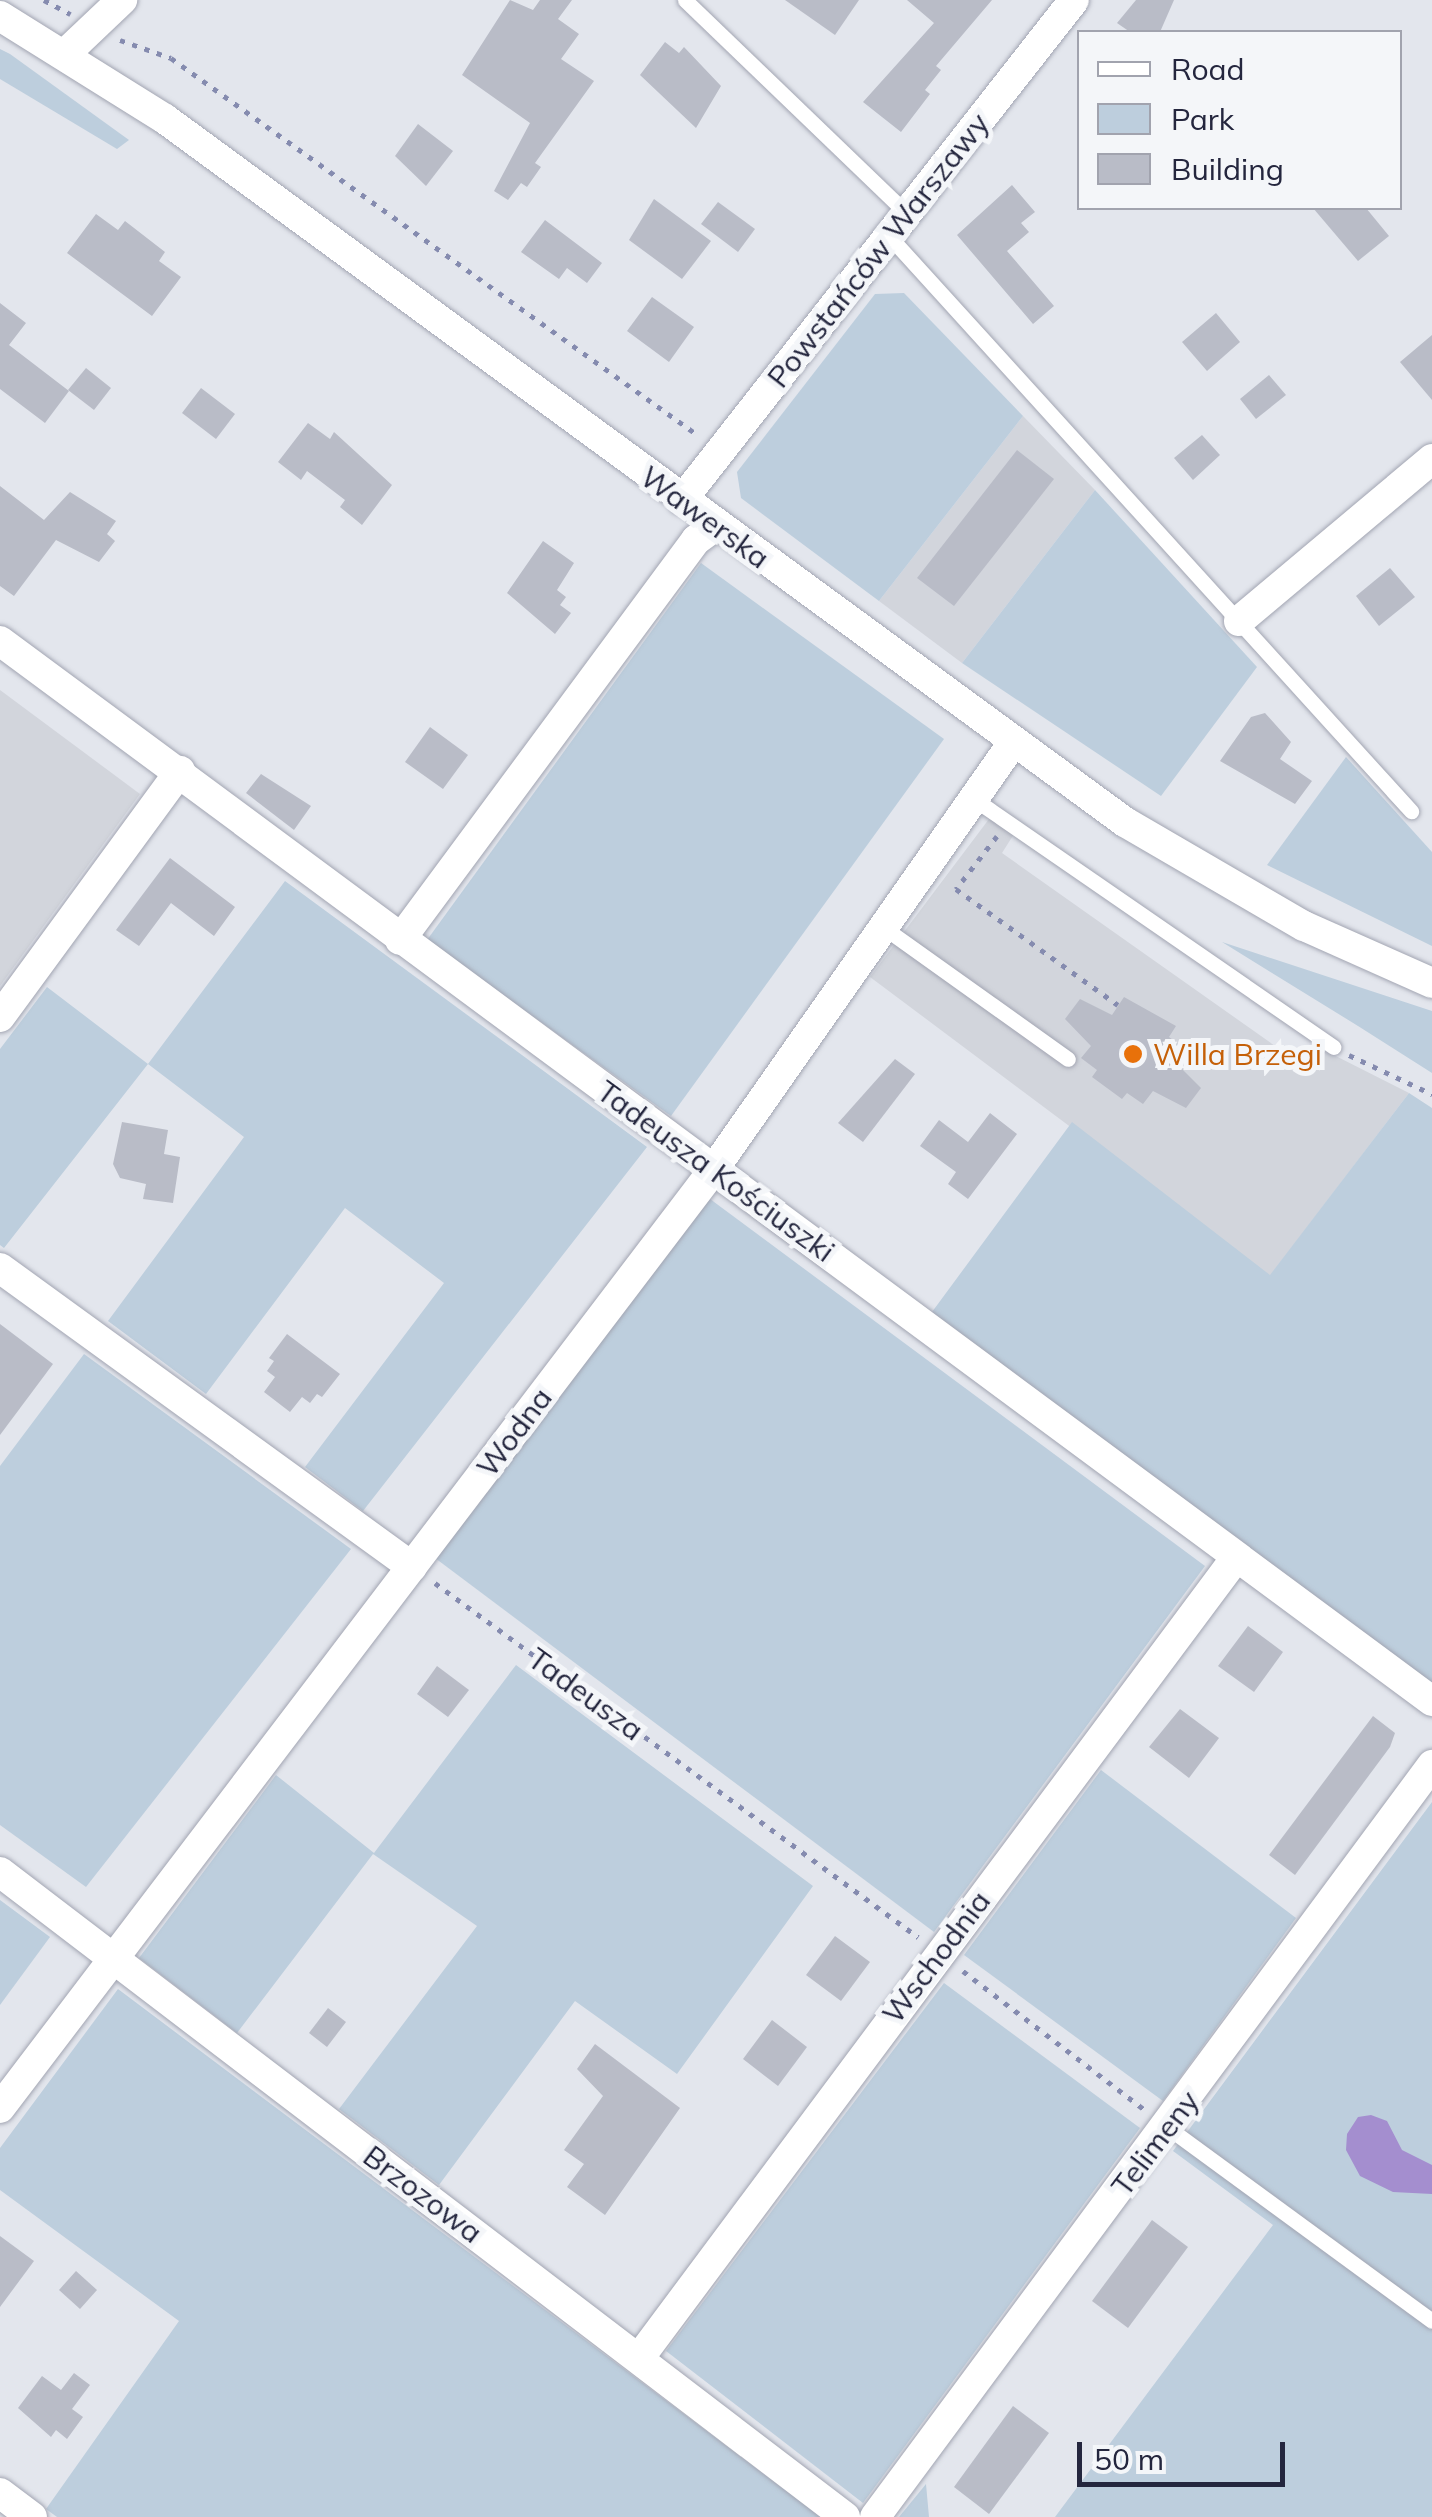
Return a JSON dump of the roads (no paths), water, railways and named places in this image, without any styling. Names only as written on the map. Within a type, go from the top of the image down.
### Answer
[{"type":"street","points":[[65,54],[122,0]]},
{"type":"street","name":"Powstańców Warszawy","points":[[682,500],[1074,0]]},
{"type":"street","name":"Wawerska","points":[[0,16],[177,128],[1012,744],[1228,884],[1432,983]]},
{"type":"street","points":[[1240,621],[1432,460]]},
{"type":"street","points":[[400,940],[696,540],[714,527]]},
{"type":"street","name":"Tadeusza Kościuszki","points":[[0,640],[1432,1701]]},
{"type":"street","name":"Wodna","points":[[0,2108],[714,1169],[977,801],[1012,744]]},
{"type":"street","points":[[0,1016],[180,771]]},
{"type":"street","points":[[0,1268],[412,1566]]},
{"type":"street","name":"Wschodnia","points":[[640,2357],[1236,1559]]},
{"type":"street","name":"Telimeny","points":[[875,2517],[1432,1766]]},
{"type":"street","name":"Brzozowa","points":[[0,1872],[845,2517]]},
{"type":"street","points":[[0,2493],[32,2517]]},
{"type":"lane","points":[[686,0],[897,224],[1240,621],[1411,811]]},
{"type":"lane","points":[[977,801],[1333,1047]]},
{"type":"lane","points":[[884,927],[1068,1059]]},
{"type":"lane","points":[[1167,2127],[1432,2321]]},
{"type":"place","name":"Willa Brzegi","points":[[1133,1054]]}]
